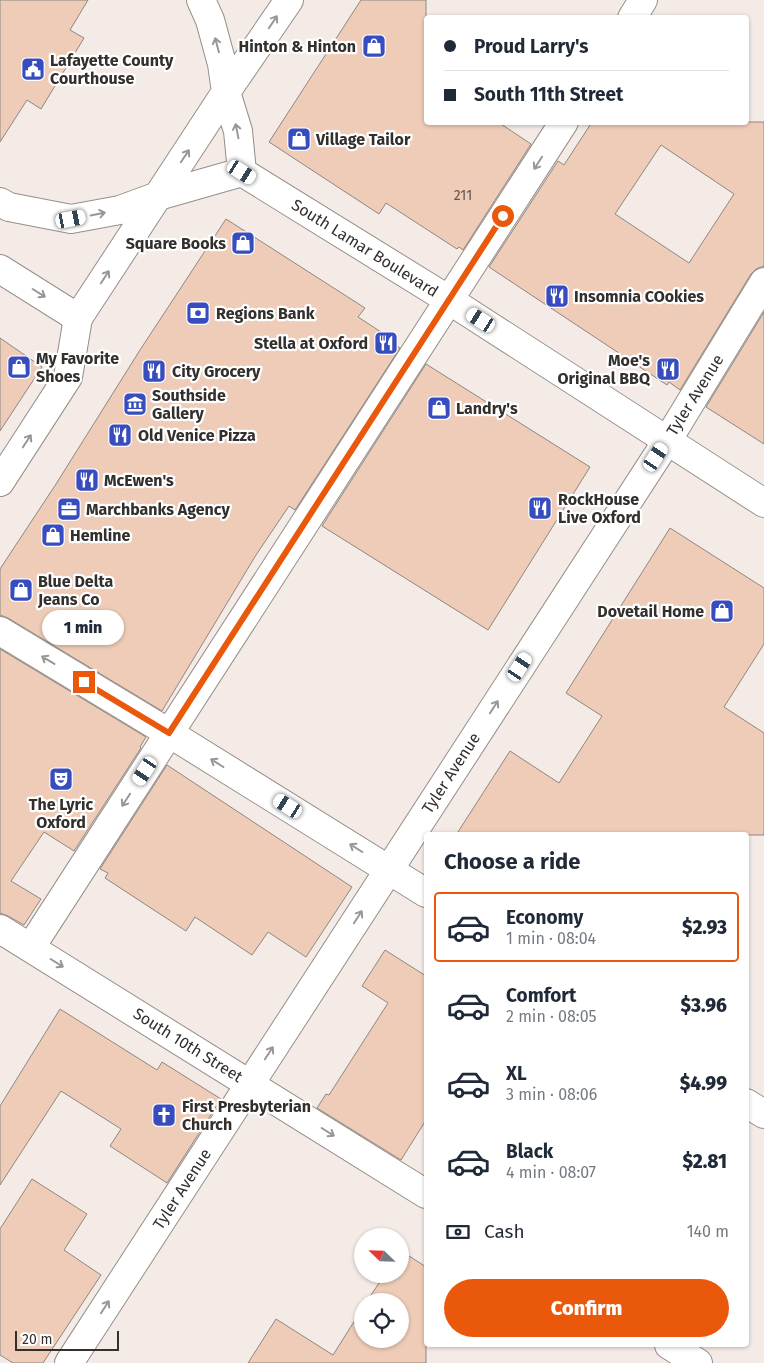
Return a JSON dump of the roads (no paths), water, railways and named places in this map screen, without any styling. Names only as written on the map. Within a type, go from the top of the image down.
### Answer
[{"type":"street","points":[[0,202],[9,207],[71,219],[120,210],[158,196],[242,172],[238,131],[226,92],[222,64],[210,20],[201,0]]},
{"type":"street","points":[[0,482],[68,377],[78,318],[226,92],[289,0]]},
{"type":"street","points":[[634,15],[643,0]]},
{"type":"street","points":[[31,947],[562,125]]},
{"type":"street","name":"South Lamar Boulevard","points":[[242,172],[449,300],[764,503]]},
{"type":"street","points":[[0,269],[78,318]]},
{"type":"street","name":"Tyler Avenue","points":[[69,1363],[667,440],[764,282]]},
{"type":"street","points":[[0,631],[169,733],[424,892]]},
{"type":"street","name":"South 10th Street","points":[[0,929],[424,1193]]},
{"type":"street","points":[[749,1105],[764,1114]]},
{"type":"street","points":[[672,1347],[698,1363]]},
{"type":"place","name":"Hinton & Hinton","points":[[374,46]]},
{"type":"place","name":"Lafayette County Courthouse","points":[[33,69]]},
{"type":"place","name":"Village Tailor","points":[[299,139]]},
{"type":"place","name":"Square Books","points":[[243,243]]},
{"type":"place","name":"Insomnia COokies","points":[[557,296]]},
{"type":"place","name":"Regions Bank","points":[[198,313]]},
{"type":"place","name":"Stella at Oxford","points":[[386,343]]},
{"type":"place","name":"My Favorite Shoes","points":[[19,367]]},
{"type":"place","name":"Moe's Original BBQ","points":[[668,369]]},
{"type":"place","name":"City Grocery","points":[[154,371]]},
{"type":"place","name":"Southside Gallery","points":[[135,404]]},
{"type":"place","name":"Landry's","points":[[439,408]]},
{"type":"place","name":"Old Venice Pizza","points":[[120,435]]},
{"type":"place","name":"McEwen's","points":[[87,480]]},
{"type":"place","name":"RockHouse Live Oxford","points":[[540,508]]},
{"type":"place","name":"Marchbanks Agency","points":[[69,509]]},
{"type":"place","name":"Hemline","points":[[53,535]]},
{"type":"place","name":"Blue Delta Jeans Co","points":[[21,590]]},
{"type":"place","name":"Dovetail Home","points":[[722,611]]},
{"type":"place","name":"The Lyric Oxford","points":[[61,779]]},
{"type":"place","name":"First Presbyterian Church","points":[[164,1115]]}]
